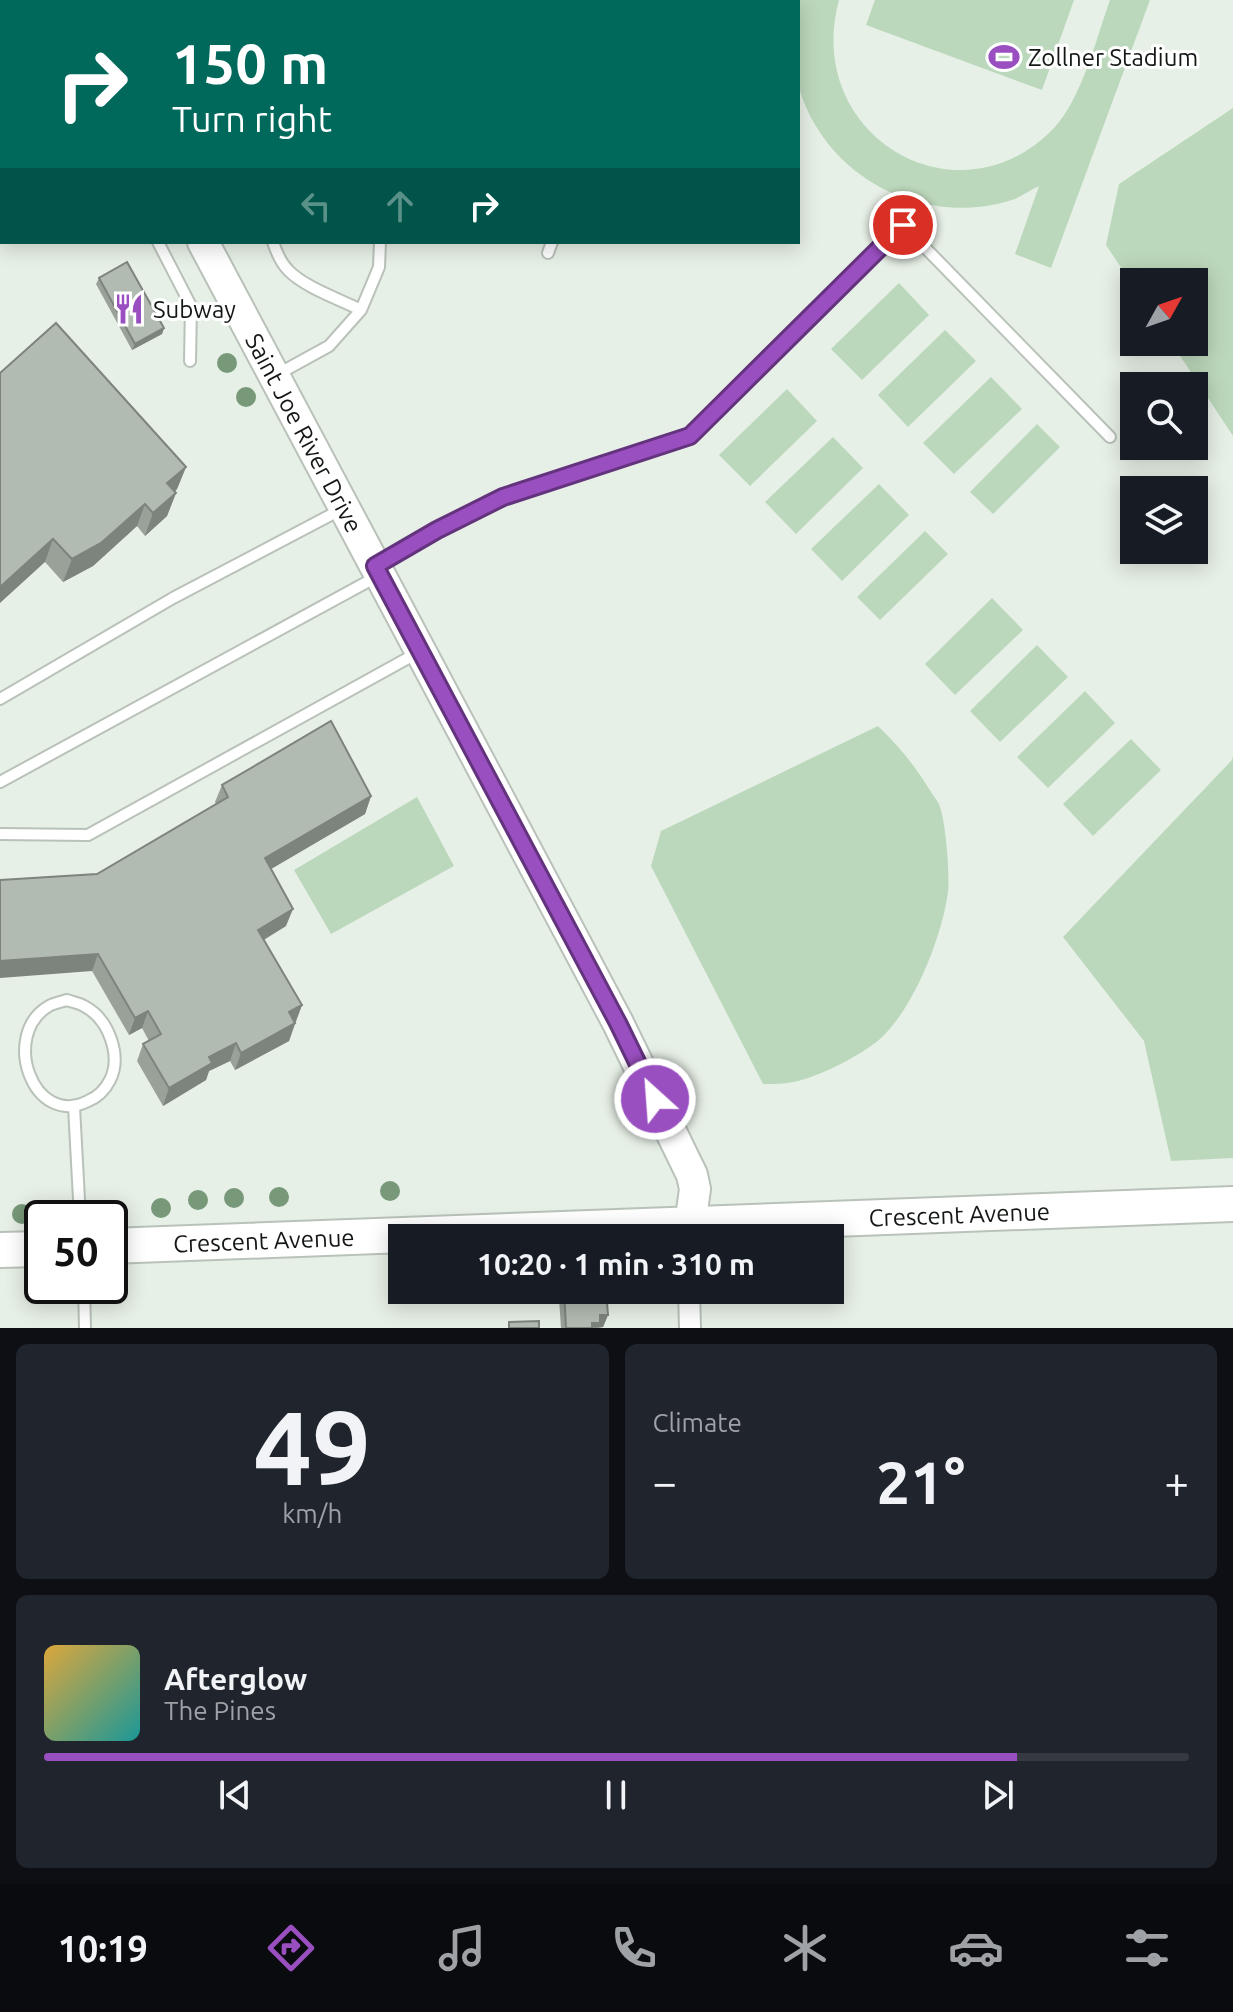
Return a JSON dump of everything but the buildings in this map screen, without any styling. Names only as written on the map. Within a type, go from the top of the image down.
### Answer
[{"type":"main road","name":"Saint Joe River Drive","points":[[204,244],[618,1023],[692,1175],[695,1189],[691,1224]]},
{"type":"main road","name":"Crescent Avenue","points":[[844,1224],[1233,1204]]},
{"type":"main road","name":"Crescent Avenue","points":[[128,1246],[388,1239]]},
{"type":"main road","points":[[0,1250],[24,1249]]},
{"type":"street","points":[[689,1304],[690,1328]]},
{"type":"lane","points":[[0,782],[378,570],[437,530],[503,497],[690,436],[903,225],[1110,437]]},
{"type":"lane","points":[[159,244],[191,306],[190,361]]},
{"type":"lane","points":[[274,244],[288,270],[304,282],[361,310]]},
{"type":"lane","points":[[274,376],[329,346],[361,310],[379,267],[380,244]]},
{"type":"lane","points":[[0,699],[173,598],[344,508]]},
{"type":"lane","points":[[0,834],[88,835],[421,651]]},
{"type":"lane","points":[[67,1000],[85,1006],[100,1018],[115,1053],[115,1071],[106,1088],[92,1100],[74,1107],[53,1103],[37,1091],[27,1074],[23,1055],[24,1037],[34,1019],[48,1006],[67,1000]]},
{"type":"lane","points":[[74,1107],[79,1200]]},
{"type":"lane","points":[[84,1304],[85,1328]]},
{"type":"green space","points":[[800,0],[839,0],[834,48],[843,91],[865,126],[897,152],[934,167],[975,169],[1016,157],[1054,128],[1080,85],[1110,0],[1150,0],[1051,268],[1015,254],[1039,186],[1012,200],[980,207],[948,207],[916,202],[860,174],[836,153],[816,127],[802,97]]},
{"type":"green space","name":"Zollner Stadium","points":[[875,0],[1074,0],[1042,90],[866,25]]},
{"type":"green space","points":[[1233,108],[1233,436],[1208,398],[1208,372],[1191,372],[1180,356],[1208,356],[1208,268],[1121,268],[1106,245],[1119,184]]},
{"type":"green space","points":[[899,283],[929,315],[862,380],[831,349]]},
{"type":"green space","points":[[945,330],[976,361],[908,427],[878,395]]},
{"type":"green space","points":[[991,377],[1022,409],[954,474],[923,443]]},
{"type":"green space","points":[[787,389],[817,421],[750,486],[719,455]]},
{"type":"green space","points":[[1037,424],[1060,447],[993,514],[970,492]]},
{"type":"green space","points":[[833,437],[863,468],[796,534],[765,502]]},
{"type":"green space","points":[[879,484],[909,515],[842,581],[811,549]]},
{"type":"green space","points":[[925,531],[948,554],[880,620],[857,597]]},
{"type":"green space","points":[[992,598],[1023,630],[955,695],[925,664]]},
{"type":"green space","points":[[1037,645],[1068,677],[1000,742],[970,711]]},
{"type":"green space","points":[[1085,691],[1115,723],[1048,788],[1017,757]]},
{"type":"green space","points":[[878,726],[907,757],[939,805],[948,862],[948,892],[940,930],[915,991],[892,1026],[872,1046],[815,1076],[789,1083],[763,1084],[651,866],[661,831]]},
{"type":"green space","points":[[1131,739],[1161,770],[1093,836],[1063,804]]},
{"type":"green space","points":[[1233,756],[1233,1158],[1171,1161],[1144,1041],[1063,937]]},
{"type":"green space","points":[[417,797],[454,866],[331,934],[294,870]]},
{"type":"place","name":"Zollner Stadium","points":[[1004,57]]},
{"type":"place","name":"Subway","points":[[129,309]]},
{"type":"route","points":[[655,1099],[618,1023],[375,566],[503,497],[690,436],[903,225]]}]
